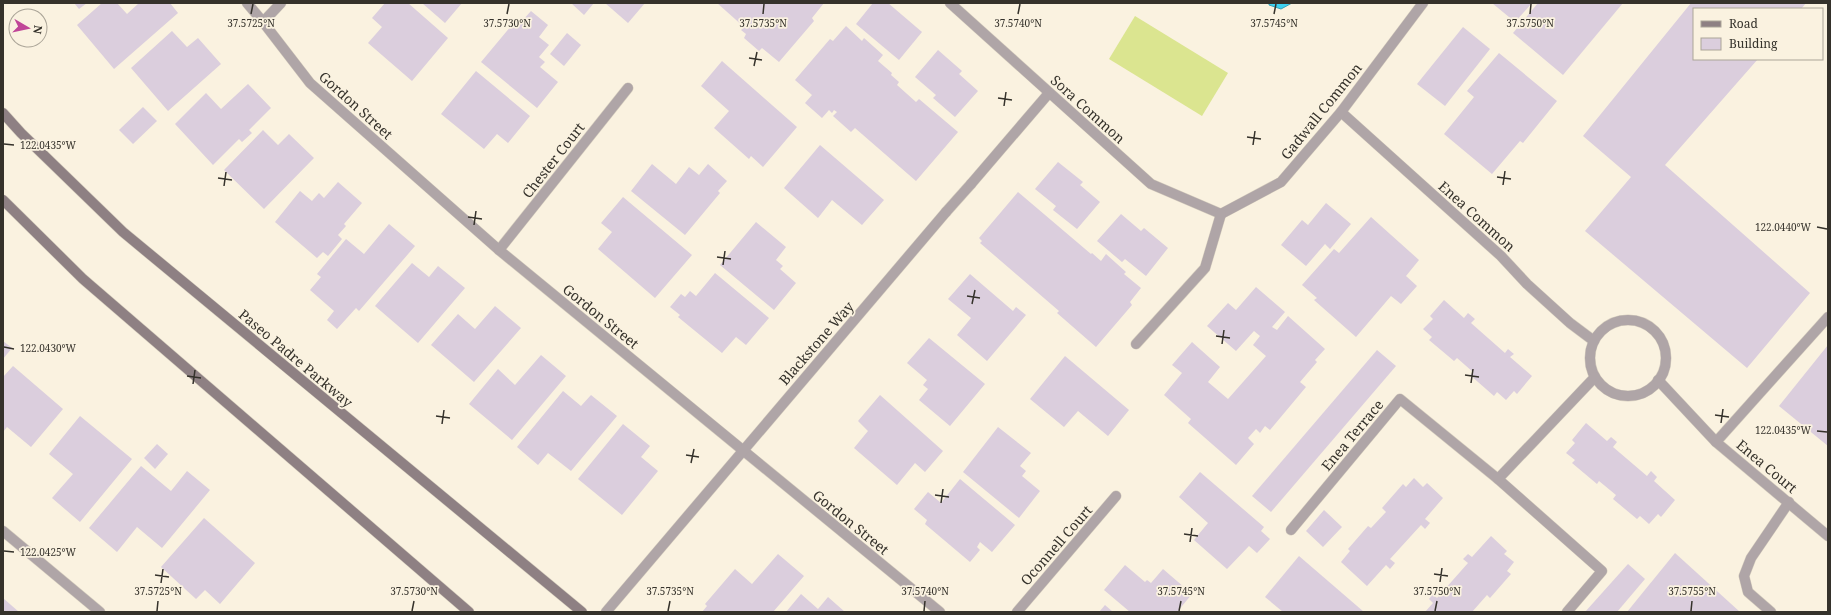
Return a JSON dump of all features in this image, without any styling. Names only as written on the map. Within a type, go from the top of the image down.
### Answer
[{"type":"main road","name":"Paseo Padre Parkway","points":[[3,113],[21,133],[123,232],[582,612]]},
{"type":"main road","points":[[3,200],[83,279],[469,612]]},
{"type":"street","name":"Gordon Street","points":[[247,3],[310,84],[499,250],[940,612]]},
{"type":"street","points":[[263,22],[281,3]]},
{"type":"street","name":"Sora Common","points":[[950,3],[1151,184],[1221,214]]},
{"type":"street","name":"Gadwall Common","points":[[1221,214],[1281,182],[1341,112],[1423,3]]},
{"type":"street","name":"Chester Court","points":[[499,250],[628,88]]},
{"type":"street","name":"Blackstone Way","points":[[606,612],[1049,93]]},
{"type":"street","name":"Enea Common","points":[[1341,112],[1501,256],[1527,284],[1570,323],[1594,341]]},
{"type":"street","points":[[1136,344],[1205,268],[1221,214]]},
{"type":"street","points":[[1716,442],[1828,317]]},
{"type":"street","points":[[1624,320],[1645,324],[1654,330],[1664,349],[1666,360],[1658,380],[1642,393],[1631,396],[1621,395],[1606,388],[1595,377],[1591,367],[1590,356],[1594,341],[1604,328],[1614,323],[1624,320]]},
{"type":"street","points":[[1498,479],[1595,377]]},
{"type":"street","name":"Enea Court","points":[[1658,380],[1716,442],[1828,536]]},
{"type":"street","name":"Enea Terrace","points":[[1291,530],[1400,399],[1498,479],[1602,572],[1567,612]]},
{"type":"street","name":"Oconnell Court","points":[[1017,612],[1116,496]]},
{"type":"street","points":[[1771,612],[1748,592],[1744,576],[1751,558],[1789,502]]},
{"type":"street","points":[[3,531],[100,612]]},
{"type":"green space","points":[[1135,16],[1228,73],[1202,116],[1109,59]]},
{"type":"water","points":[[1269,3],[1292,3],[1281,9],[1269,5]]},
{"type":"building","points":[[74,3],[87,3],[79,9]]},
{"type":"building","points":[[102,3],[117,3],[127,14],[139,3],[170,3],[178,13],[114,69],[77,25]]},
{"type":"building","points":[[385,3],[408,3],[448,38],[412,81],[368,43],[382,27],[372,18]]},
{"type":"building","points":[[422,3],[462,3],[445,23]]},
{"type":"building","points":[[571,3],[594,3],[584,15]]},
{"type":"building","points":[[605,3],[645,3],[628,23]]},
{"type":"building","points":[[717,3],[824,3],[812,18],[814,21],[779,62],[762,48],[759,51],[744,38],[746,34],[741,30],[744,27]]},
{"type":"building","points":[[873,3],[888,3],[922,32],[899,60],[856,24]]},
{"type":"building","points":[[1492,3],[1532,3],[1515,22]]},
{"type":"building","points":[[1538,3],[1623,3],[1563,75],[1513,33]]},
{"type":"building","points":[[1691,3],[1806,3],[1802,8],[1693,8],[1693,60],[1757,60],[1665,165],[1810,293],[1747,368],[1585,231],[1631,177],[1583,136]]},
{"type":"building","points":[[531,11],[548,25],[539,37],[549,45],[539,57],[545,62],[540,67],[558,82],[537,108],[481,62],[517,19],[521,22]]},
{"type":"building","points":[[846,26],[862,41],[864,38],[883,55],[878,61],[892,73],[891,75],[899,82],[897,85],[916,102],[919,99],[958,132],[916,181],[855,128],[851,132],[833,116],[837,112],[834,110],[832,113],[829,110],[822,118],[805,103],[812,95],[795,80],[830,39],[833,41]]},
{"type":"building","points":[[1463,27],[1490,49],[1445,106],[1417,84]]},
{"type":"building","points":[[172,31],[187,47],[198,38],[221,64],[168,111],[131,68]]},
{"type":"building","points":[[567,33],[581,45],[564,66],[550,54]]},
{"type":"building","points":[[938,50],[962,71],[959,74],[978,91],[955,117],[933,98],[936,95],[915,77]]},
{"type":"building","points":[[1499,53],[1557,101],[1523,143],[1520,141],[1492,174],[1444,134],[1474,97],[1467,91]]},
{"type":"building","points":[[722,61],[797,127],[763,167],[751,156],[749,159],[714,128],[729,111],[701,86]]},
{"type":"building","points":[[476,71],[530,116],[508,143],[497,134],[484,149],[441,114]]},
{"type":"building","points":[[248,84],[271,108],[249,130],[252,133],[242,142],[239,139],[213,165],[175,124],[206,93],[221,109]]},
{"type":"building","points":[[143,107],[157,121],[133,144],[119,130]]},
{"type":"building","points":[[263,130],[278,145],[289,134],[314,158],[264,209],[224,170]]},
{"type":"building","points":[[820,145],[884,200],[862,225],[832,200],[818,218],[784,188]]},
{"type":"building","points":[[1058,162],[1083,182],[1080,185],[1100,202],[1077,229],[1053,210],[1056,206],[1035,189]]},
{"type":"building","points":[[652,164],[676,184],[689,167],[699,175],[708,164],[727,181],[718,191],[720,193],[685,235],[631,191]]},
{"type":"building","points":[[338,182],[362,203],[344,224],[346,226],[338,235],[342,239],[328,256],[323,252],[317,258],[275,222],[300,191],[312,201],[319,193],[324,198]]},
{"type":"building","points":[[1018,192],[1091,254],[1092,253],[1101,261],[1106,254],[1126,272],[1124,274],[1141,288],[1130,302],[1132,305],[1096,347],[1057,313],[1059,311],[980,243],[982,241],[979,238]]},
{"type":"building","points":[[623,197],[692,255],[655,298],[598,249],[612,232],[601,223]]},
{"type":"building","points":[[1326,203],[1351,224],[1330,249],[1325,244],[1306,266],[1281,245],[1302,220],[1308,225]]},
{"type":"building","points":[[1121,214],[1141,231],[1144,228],[1168,248],[1146,276],[1125,259],[1122,262],[1097,241]]},
{"type":"building","points":[[1371,217],[1419,260],[1406,276],[1417,286],[1401,304],[1391,296],[1356,337],[1314,300],[1317,298],[1302,285],[1334,249],[1339,253]]},
{"type":"building","points":[[756,222],[786,247],[776,260],[783,266],[780,269],[796,283],[774,310],[720,265]]},
{"type":"building","points":[[389,224],[415,246],[359,311],[356,308],[337,329],[327,320],[334,311],[310,290],[321,277],[317,274],[346,239],[364,254]]},
{"type":"building","points":[[412,263],[429,277],[438,266],[465,288],[418,343],[375,306]]},
{"type":"building","points":[[715,273],[769,318],[746,345],[736,337],[722,353],[678,317],[680,315],[670,307],[681,294],[685,297],[690,291],[696,296]]},
{"type":"building","points":[[970,274],[1013,311],[1016,307],[1026,315],[987,361],[957,335],[971,318],[948,299]]},
{"type":"building","points":[[1256,287],[1285,312],[1272,327],[1277,330],[1288,316],[1325,349],[1315,360],[1317,362],[1300,382],[1306,387],[1270,430],[1265,426],[1260,433],[1256,429],[1248,438],[1254,444],[1236,465],[1188,423],[1191,419],[1164,395],[1182,373],[1172,365],[1192,342],[1220,367],[1208,382],[1228,399],[1266,356],[1253,345],[1260,336],[1254,331],[1236,351],[1207,326],[1228,303],[1236,310]]},
{"type":"building","points":[[1444,300],[1464,318],[1468,313],[1475,319],[1471,323],[1505,353],[1508,349],[1514,354],[1510,357],[1532,376],[1517,394],[1514,391],[1506,400],[1497,392],[1494,396],[1470,375],[1473,372],[1457,358],[1454,361],[1429,340],[1432,337],[1423,329],[1433,319],[1430,316]]},
{"type":"building","points":[[495,306],[521,328],[474,382],[431,345],[458,314],[475,329]]},
{"type":"building","points":[[929,338],[985,384],[950,426],[919,400],[928,389],[923,385],[927,380],[907,363]]},
{"type":"building","points":[[3,341],[12,348],[3,359]]},
{"type":"building","points":[[1828,345],[1828,446],[1779,406]]},
{"type":"building","points":[[1377,350],[1396,366],[1271,512],[1252,496]]},
{"type":"building","points":[[541,355],[566,376],[512,440],[469,404],[498,369],[515,385]]},
{"type":"building","points":[[1065,356],[1129,410],[1108,436],[1078,411],[1064,427],[1030,399]]},
{"type":"building","points":[[13,366],[63,409],[31,447],[7,427],[3,432],[3,377]]},
{"type":"building","points":[[563,391],[581,406],[591,395],[617,416],[571,471],[548,453],[538,465],[517,447]]},
{"type":"building","points":[[880,395],[943,451],[925,472],[915,463],[897,485],[854,448],[868,431],[858,421]]},
{"type":"building","points":[[80,416],[132,459],[80,522],[52,498],[73,474],[49,454]]},
{"type":"building","points":[[1586,423],[1607,441],[1611,437],[1617,442],[1613,447],[1647,476],[1651,471],[1657,477],[1654,481],[1675,500],[1661,517],[1658,514],[1649,524],[1640,516],[1637,519],[1613,499],[1616,495],[1599,481],[1597,484],[1572,463],[1575,460],[1566,453],[1575,443],[1572,440]]},
{"type":"building","points":[[623,424],[650,446],[641,457],[658,471],[622,515],[578,479]]},
{"type":"building","points":[[998,427],[1031,453],[1020,466],[1026,471],[1022,476],[1040,491],[1019,518],[963,472]]},
{"type":"building","points":[[157,444],[168,454],[155,469],[144,458]]},
{"type":"building","points":[[141,466],[171,491],[187,471],[210,490],[162,548],[137,527],[117,552],[89,528]]},
{"type":"building","points":[[1200,472],[1264,527],[1261,531],[1270,539],[1257,553],[1249,546],[1227,569],[1194,540],[1208,523],[1179,497]]},
{"type":"building","points":[[1414,478],[1423,487],[1427,483],[1443,498],[1425,519],[1430,523],[1425,529],[1421,525],[1390,559],[1395,563],[1390,569],[1386,565],[1367,586],[1341,562],[1350,551],[1348,549],[1368,526],[1371,528],[1386,512],[1382,508],[1403,484],[1406,487]]},
{"type":"building","points":[[960,479],[1015,525],[992,552],[980,542],[977,547],[980,550],[970,562],[925,524],[927,520],[914,509],[928,492],[941,503]]},
{"type":"building","points":[[1324,510],[1342,527],[1323,547],[1306,531]]},
{"type":"building","points":[[204,518],[255,563],[220,604],[205,590],[196,599],[161,567]]},
{"type":"building","points":[[1491,536],[1507,551],[1504,554],[1514,562],[1507,571],[1511,574],[1490,598],[1487,595],[1472,612],[1425,612],[1433,603],[1429,599],[1433,594],[1437,598],[1468,563],[1463,559],[1468,554],[1472,557]]},
{"type":"building","points":[[1675,553],[1740,612],[1627,612]]},
{"type":"building","points":[[778,554],[804,576],[773,612],[702,612],[707,606],[705,604],[735,569],[752,584]]},
{"type":"building","points":[[1299,556],[1364,612],[1283,612],[1265,597]]},
{"type":"building","points":[[1628,564],[1645,579],[1617,612],[1585,612]]},
{"type":"building","points":[[1125,565],[1145,582],[1147,580],[1151,583],[1163,569],[1192,594],[1177,612],[1130,612],[1104,590]]},
{"type":"building","points":[[801,594],[818,609],[828,597],[845,612],[786,612]]},
{"type":"building","points":[[3,598],[19,612],[3,612]]},
{"type":"building","points":[[1105,605],[1113,612],[1099,612]]}]
